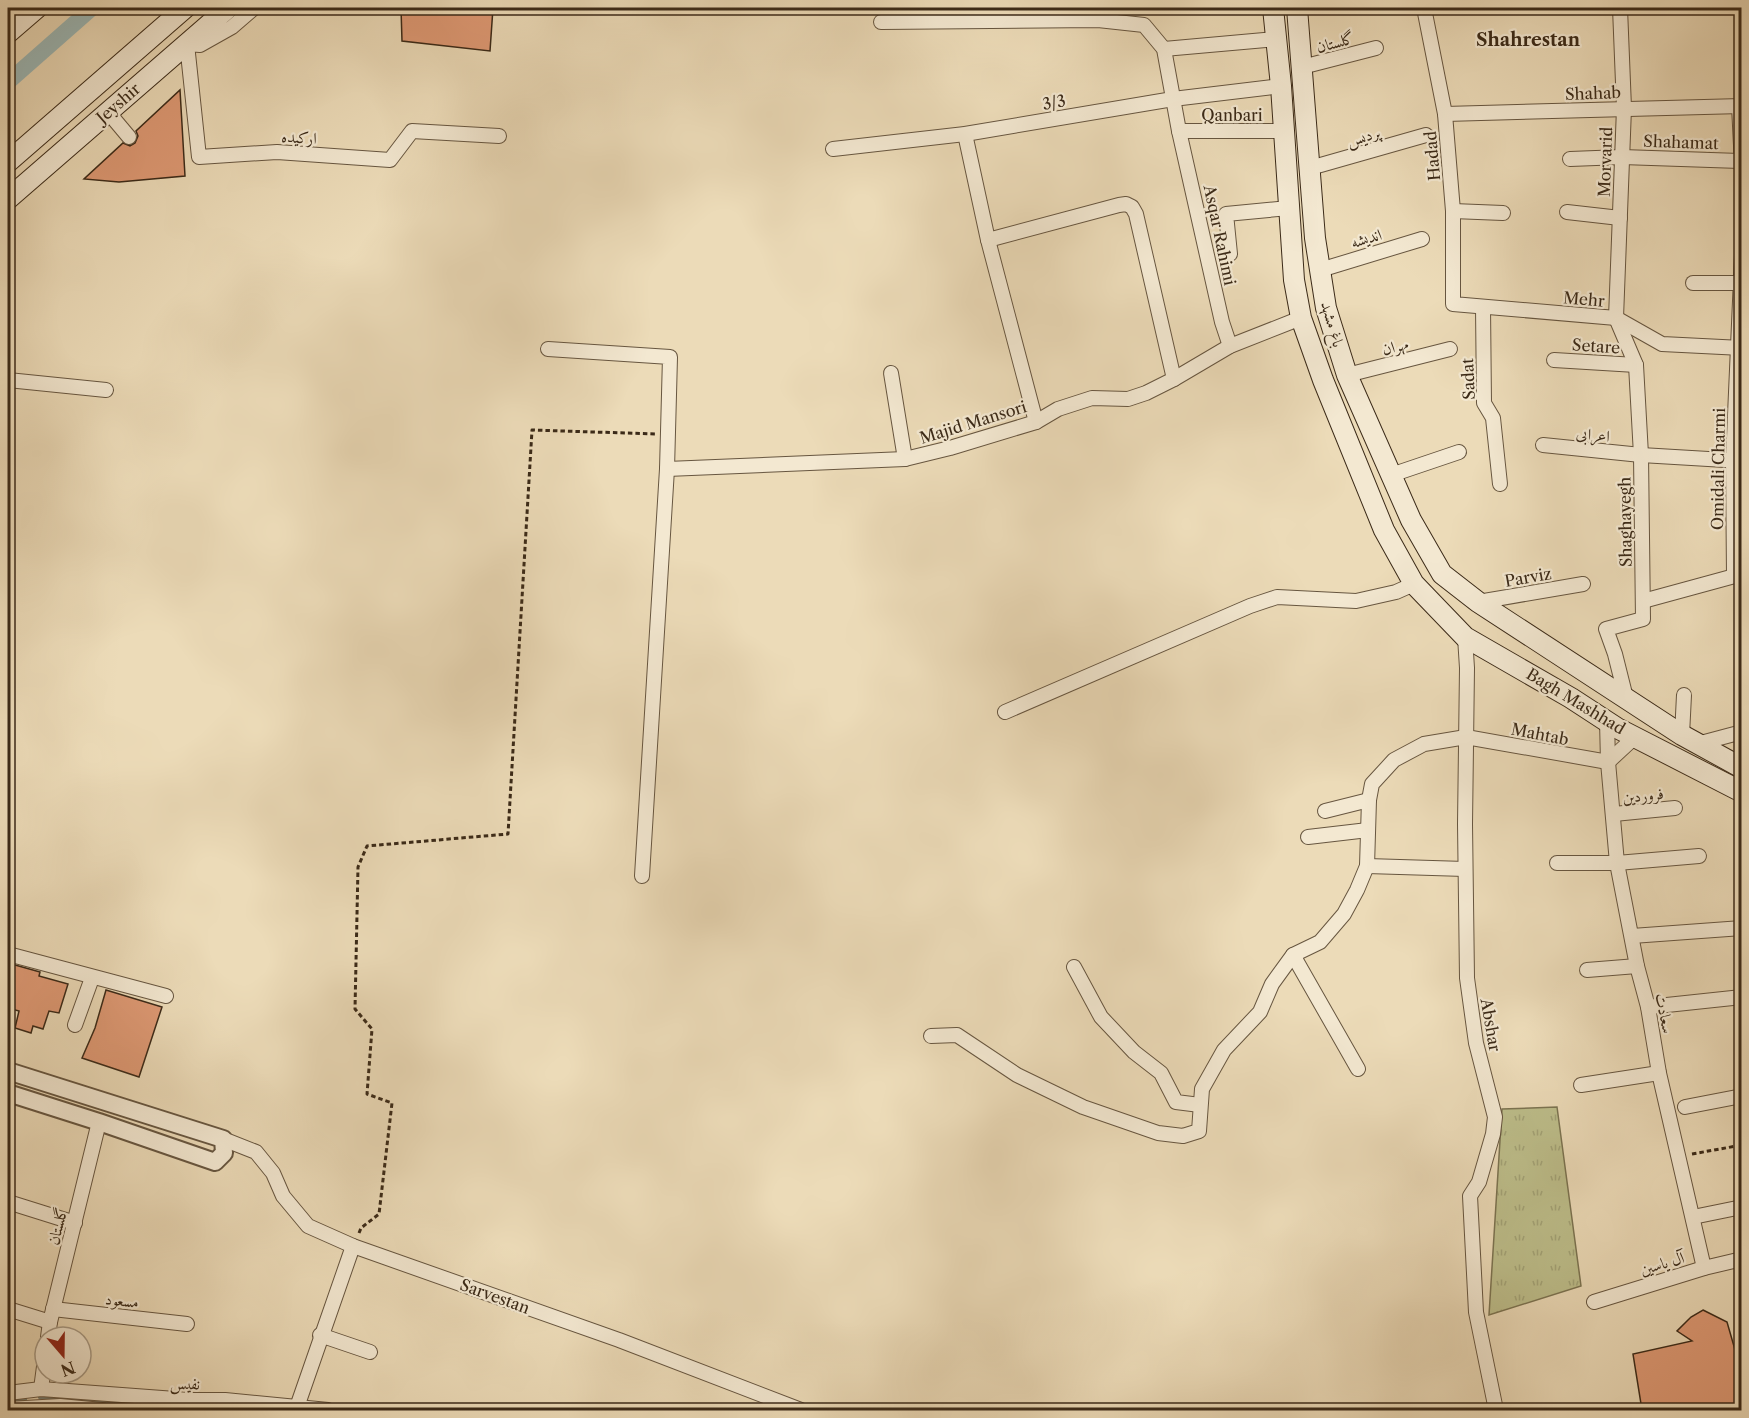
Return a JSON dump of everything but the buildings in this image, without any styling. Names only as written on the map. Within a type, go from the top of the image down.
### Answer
[{"type":"main road","points":[[8,33],[37,8]]},
{"type":"main road","name":"Jeyshir","points":[[8,162],[185,8]]},
{"type":"main road","name":"Jeyshir","points":[[8,200],[228,8]]},
{"type":"main road","name":"باغ مشهد","points":[[1273,8],[1285,131],[1294,280],[1301,318],[1323,380],[1384,530],[1414,584]]},
{"type":"main road","name":"باغ مشهد","points":[[1297,8],[1315,238],[1326,309],[1347,375],[1411,520],[1442,574],[1478,602]]},
{"type":"main road","name":"Bagh Mashhad","points":[[1414,584],[1465,637],[1607,721],[1742,792]]},
{"type":"main road","name":"Bagh Mashhad","points":[[1478,602],[1689,740],[1734,764]]},
{"type":"main road","points":[[1532,675],[1544,671],[1551,660],[1548,648]]},
{"type":"main road","points":[[1571,698],[1566,684],[1567,678],[1573,674],[1586,673]]},
{"type":"street","points":[[187,44],[200,45],[231,27],[254,8]]},
{"type":"street","name":"Hadad","points":[[1424,8],[1445,114],[1454,211],[1454,304]]},
{"type":"street","name":"Morvarid","points":[[1616,318],[1624,108],[1620,8]]},
{"type":"street","points":[[881,22],[1098,14],[1144,25],[1164,49],[1276,39]]},
{"type":"street","name":"ارکیده","points":[[187,44],[199,157],[277,152],[390,159],[412,131],[499,136]]},
{"type":"street","name":"گلستان","points":[[1302,67],[1376,48]]},
{"type":"street","name":"Asqar Rahimi","points":[[1164,49],[1179,131],[1222,322],[1230,346]]},
{"type":"street","name":"3/3","points":[[833,149],[964,134],[1173,99],[1281,86]]},
{"type":"street","points":[[1740,106],[1741,163]]},
{"type":"street","name":"Shahab","points":[[1445,114],[1740,106]]},
{"type":"street","points":[[108,112],[129,138]]},
{"type":"street","name":"Qanbari","points":[[1179,131],[1285,131]]},
{"type":"street","points":[[964,134],[988,240],[1036,422]]},
{"type":"street","name":"پردیس","points":[[1310,168],[1426,135]]},
{"type":"street","name":"Shahamat","points":[[1570,159],[1622,157],[1741,163]]},
{"type":"street","points":[[988,240],[1119,205],[1126,204],[1132,207],[1136,214],[1174,379]]},
{"type":"street","points":[[1230,254],[1227,214],[1289,207]]},
{"type":"street","points":[[1454,211],[1503,213]]},
{"type":"street","points":[[1567,212],[1620,218]]},
{"type":"street","name":"اندیشه","points":[[1320,270],[1422,239]]},
{"type":"street","name":"Omidali Charmi","points":[[1738,575],[1737,461],[1742,255]]},
{"type":"street","points":[[1693,283],[1740,283]]},
{"type":"street","name":"Mehr","points":[[1454,304],[1616,318],[1662,344],[1739,348]]},
{"type":"street","name":"Sadat","points":[[1483,307],[1484,404],[1493,418],[1500,484]]},
{"type":"street","name":"Majid Mansori","points":[[667,469],[905,459],[1036,422],[1058,409],[1092,398],[1128,399],[1174,379],[1230,346],[1301,318]]},
{"type":"street","name":"Shaghayegh","points":[[1616,318],[1636,365],[1641,455],[1643,619],[1606,629],[1616,654],[1626,698]]},
{"type":"street","name":"مهران","points":[[1347,375],[1450,348]]},
{"type":"street","points":[[548,349],[670,357],[667,469],[642,876]]},
{"type":"street","name":"Setare","points":[[1554,360],[1636,365]]},
{"type":"street","points":[[891,373],[905,459]]},
{"type":"street","points":[[8,380],[106,390]]},
{"type":"street","name":"اعرابی","points":[[1543,446],[1737,461]]},
{"type":"street","points":[[1391,476],[1459,452]]},
{"type":"street","points":[[1643,601],[1738,575]]},
{"type":"street","points":[[1005,712],[1250,606],[1277,597],[1356,601],[1396,592],[1414,584]]},
{"type":"street","name":"Parviz","points":[[1478,602],[1583,584]]},
{"type":"street","name":"Abshar","points":[[1465,637],[1467,668],[1465,869],[1467,978],[1476,1043],[1495,1117],[1493,1134],[1479,1182],[1470,1196],[1476,1312],[1496,1410]]},
{"type":"street","points":[[1684,695],[1689,740],[1738,733],[1734,764]]},
{"type":"street","name":"سعادت","points":[[1607,721],[1608,762],[1617,863],[1637,966],[1648,1007],[1659,1073],[1704,1268]]},
{"type":"street","points":[[1608,762],[1636,736]]},
{"type":"street","name":"Mahtab","points":[[1369,800],[1372,784],[1394,760],[1424,744],[1466,737],[1608,762]]},
{"type":"street","points":[[931,1036],[957,1035],[1017,1075],[1083,1107],[1158,1133],[1183,1136],[1199,1131],[1202,1089],[1224,1050],[1260,1012],[1272,984],[1293,955],[1320,942],[1344,914],[1367,866],[1369,800],[1325,811]]},
{"type":"street","name":"فروردین","points":[[1614,814],[1675,808]]},
{"type":"street","points":[[1308,837],[1368,830]]},
{"type":"street","points":[[1557,863],[1617,863],[1699,856]]},
{"type":"street","points":[[1367,866],[1465,869]]},
{"type":"street","points":[[1632,936],[1742,928]]},
{"type":"street","points":[[8,954],[166,996]]},
{"type":"street","points":[[1293,955],[1358,1069]]},
{"type":"street","points":[[1587,970],[1637,966]]},
{"type":"street","points":[[1074,967],[1101,1017],[1134,1052],[1161,1073],[1176,1102],[1200,1105]]},
{"type":"street","points":[[75,1025],[92,978]]},
{"type":"street","points":[[1648,1007],[1742,997]]},
{"type":"street","name":"Sarvestan","points":[[8,1071],[222,1139],[256,1152],[273,1173],[283,1196],[308,1226],[353,1246],[620,1340],[801,1410]]},
{"type":"street","points":[[1581,1085],[1659,1073]]},
{"type":"street","points":[[8,1093],[215,1162],[224,1153],[222,1139]]},
{"type":"street","points":[[1685,1107],[1742,1096]]},
{"type":"street","name":"گلستان","points":[[50,1325],[99,1122]]},
{"type":"street","points":[[8,1202],[75,1223]]},
{"type":"street","points":[[1693,1217],[1742,1207]]},
{"type":"street","points":[[297,1407],[320,1335],[353,1246]]},
{"type":"street","name":"آل یاسین","points":[[1594,1302],[1704,1268],[1742,1259]]},
{"type":"street","name":"مسعود","points":[[8,1309],[52,1316],[187,1324]]},
{"type":"street","points":[[320,1335],[370,1352]]},
{"type":"street","points":[[30,1408],[38,1385]]},
{"type":"street","name":"نفیس","points":[[8,1393],[37,1389],[189,1400],[223,1405],[328,1410]]},
{"type":"street","points":[[8,1409],[60,1406],[102,1410]]},
{"type":"path","points":[[353,1246],[361,1228],[379,1214],[392,1103],[367,1094],[372,1029],[355,1009],[358,867],[367,846],[508,834],[532,430],[668,434]]},
{"type":"path","points":[[1679,1156],[1742,1145]]},
{"type":"green space","points":[[1557,1107],[1581,1286],[1489,1315],[1502,1109]]},
{"type":"waterway","points":[[8,82],[92,8]]},
{"type":"waterway","points":[[40,1397],[206,1410]]},
{"type":"waterway","points":[[8,1402],[25,1399]]},
{"type":"district","name":"Shahrestan","points":[[1528,40]]}]
